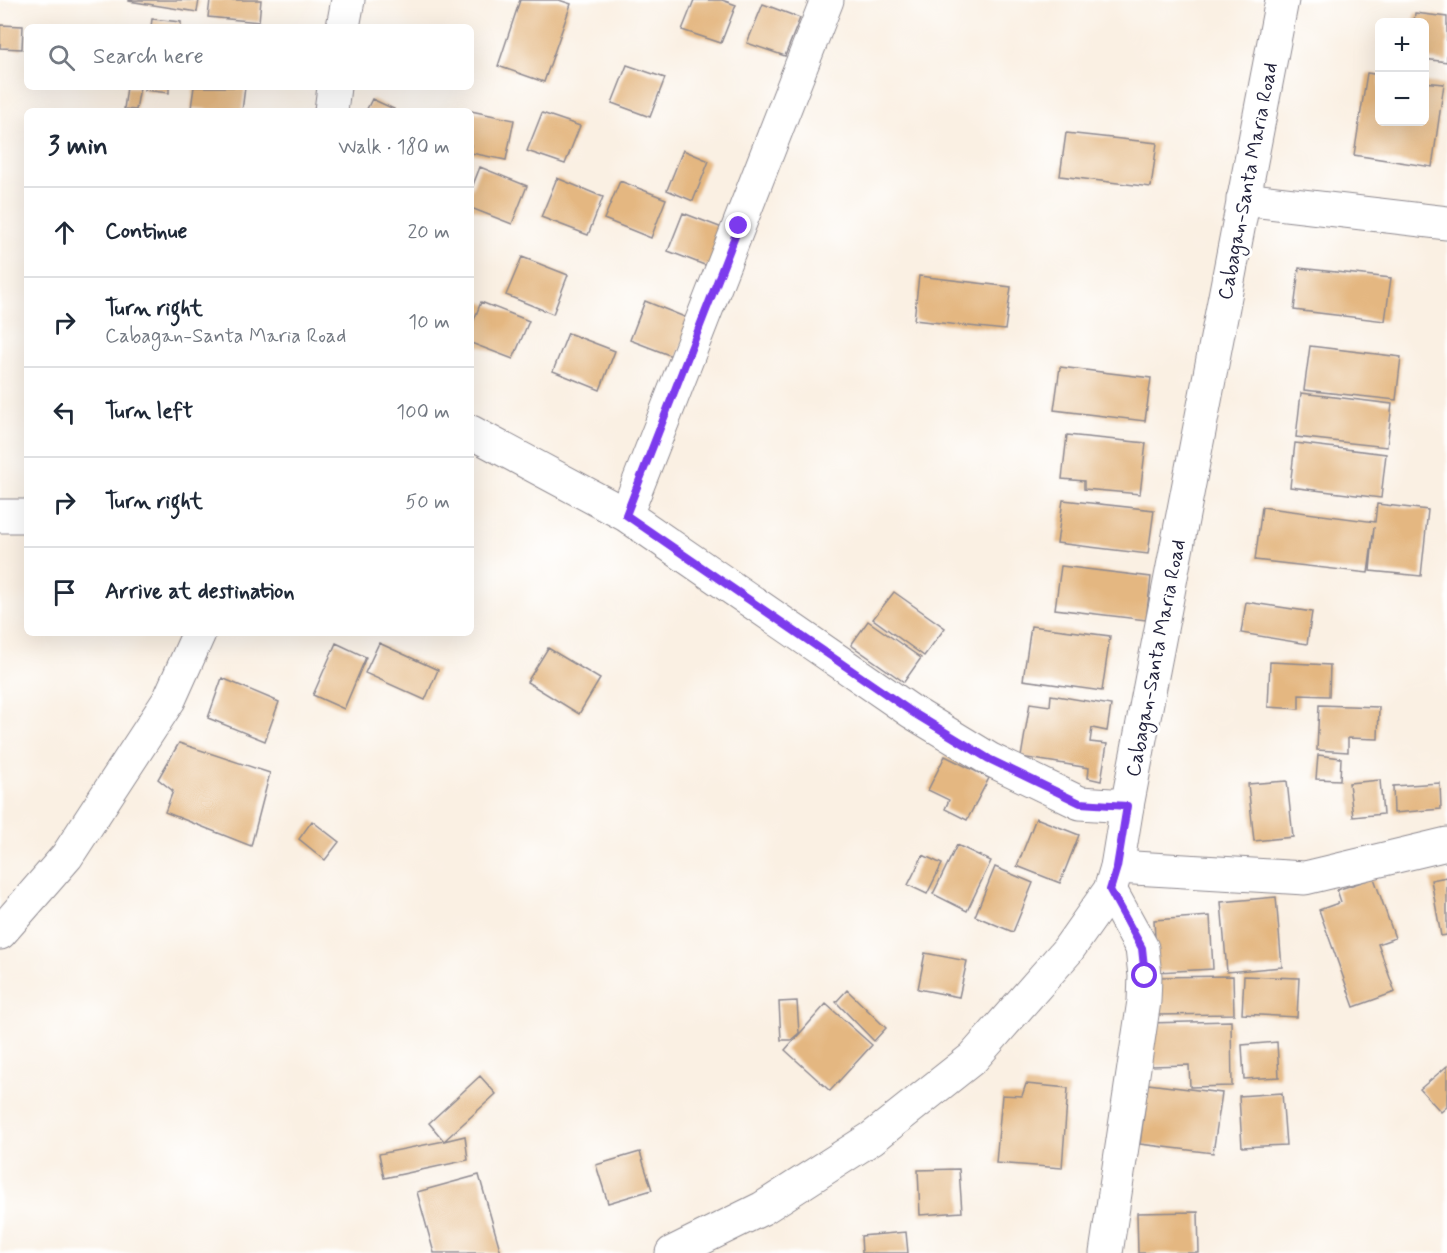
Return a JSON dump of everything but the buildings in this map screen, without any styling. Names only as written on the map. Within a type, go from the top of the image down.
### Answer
[{"type":"street","points":[[344,24],[348,0]]},
{"type":"street","points":[[626,515],[827,0]]},
{"type":"street","name":"Cabagan-Santa Maria Road","points":[[672,1253],[763,1208],[872,1138],[973,1058],[1067,951],[1114,878],[1282,0]]},
{"type":"street","points":[[331,108],[334,90]]},
{"type":"street","points":[[1243,199],[1447,223]]},
{"type":"street","points":[[474,434],[626,515],[912,712],[989,759],[1080,803],[1127,806]]},
{"type":"street","points":[[0,516],[24,516]]},
{"type":"street","points":[[0,933],[67,856],[169,700],[198,636]]},
{"type":"street","points":[[1106,1253],[1144,1001],[1145,976],[1142,948],[1114,878],[1305,878],[1447,844]]},
{"type":"route","points":[[739,226],[626,515],[912,712],[989,759],[1080,803],[1127,806],[1117,867],[1110,890],[1142,948],[1145,976]]}]
